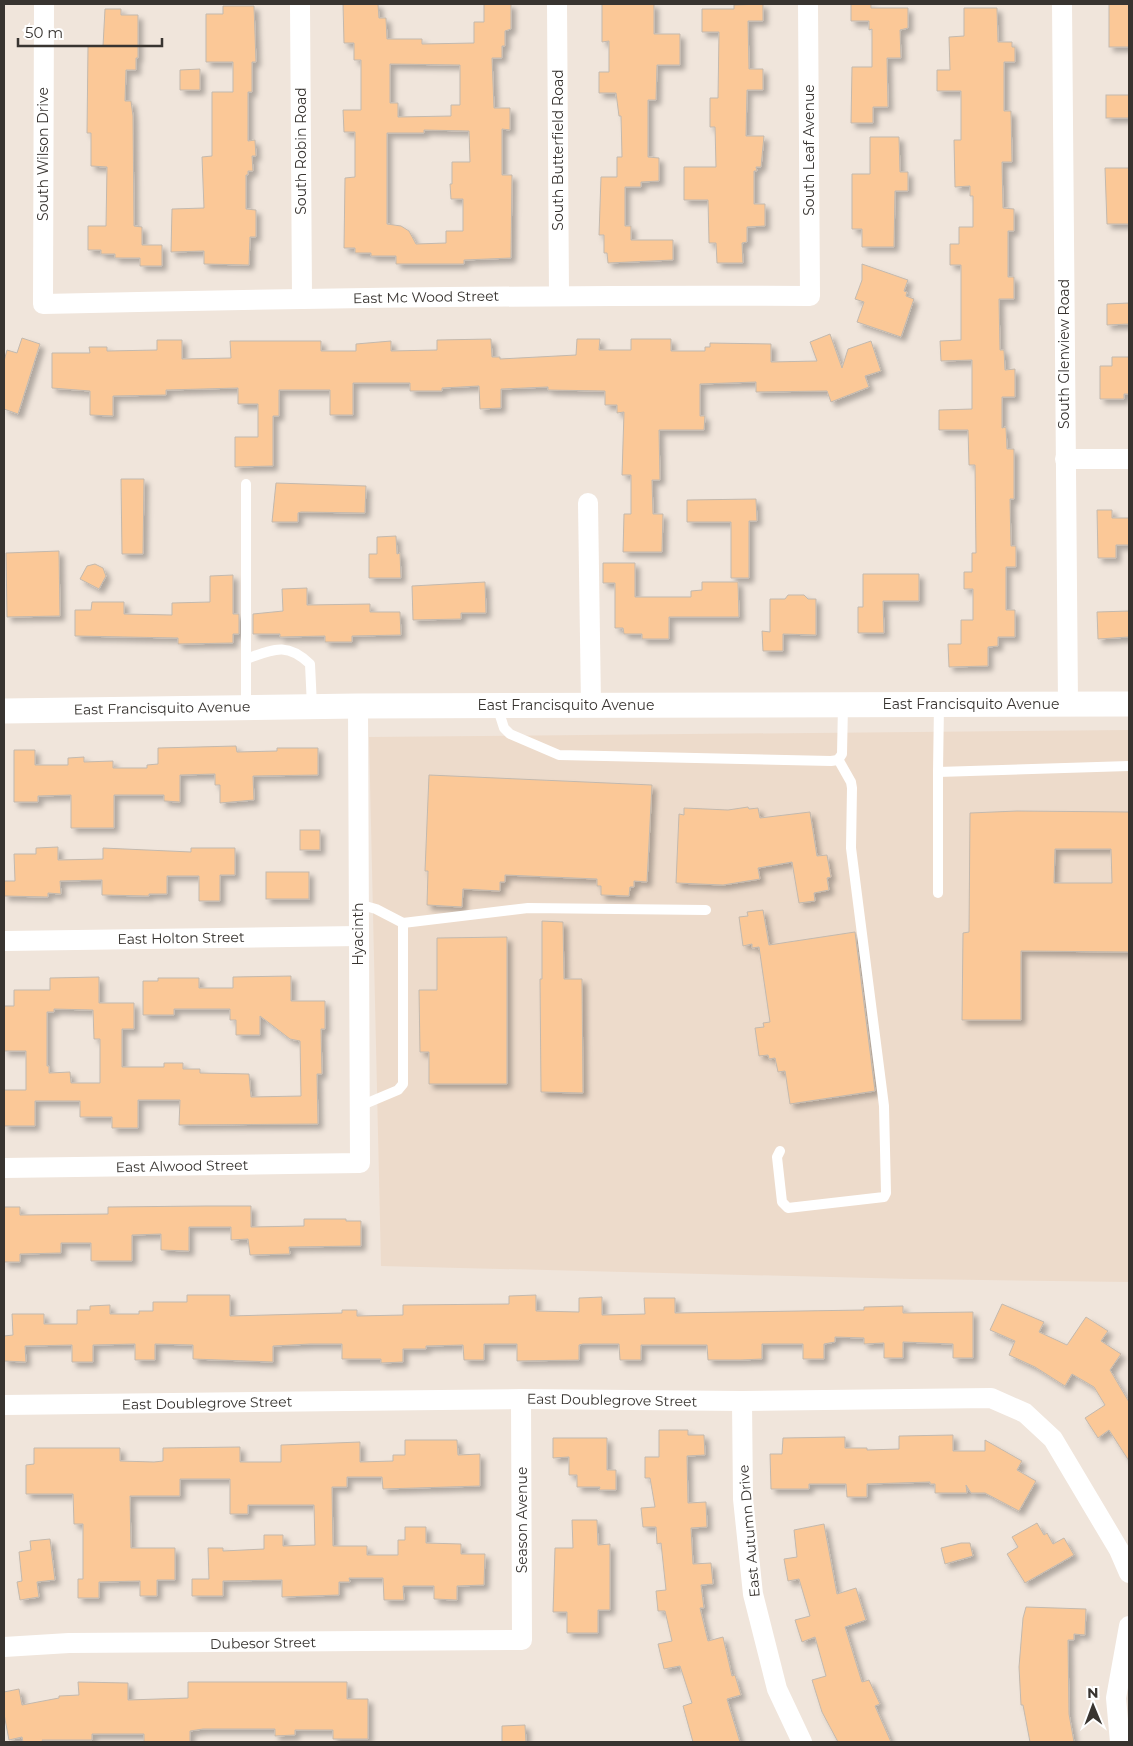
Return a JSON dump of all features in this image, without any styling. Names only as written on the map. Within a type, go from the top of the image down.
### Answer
[{"type":"street","name":"South Wilson Drive","points":[[43,304],[44,4]]},
{"type":"street","name":"South Robin Road","points":[[300,4],[302,298]]},
{"type":"street","name":"South Butterfield Road","points":[[556,4],[559,295]]},
{"type":"street","name":"South Leaf Avenue","points":[[808,4],[810,296]]},
{"type":"street","name":"South Glenview Road","points":[[1062,4],[1068,704]]},
{"type":"street","name":"East Mc Wood Street","points":[[43,304],[559,295],[810,296]]},
{"type":"street","points":[[1065,459],[1129,459]]},
{"type":"street","points":[[588,503],[591,705]]},
{"type":"street","name":"East Francisquito Avenue","points":[[4,711],[312,706],[1129,704]]},
{"type":"street","name":"Hyacinth","points":[[358,706],[360,1163]]},
{"type":"street","name":"East Holton Street","points":[[4,941],[358,936]]},
{"type":"street","name":"East Alwood Street","points":[[4,1168],[360,1163]]},
{"type":"street","name":"East Doublegrove Street","points":[[4,1405],[521,1399],[742,1401],[991,1398],[1025,1413],[1053,1439],[1119,1550],[1129,1574]]},
{"type":"street","name":"Season Avenue","points":[[521,1399],[522,1640]]},
{"type":"street","name":"East Autumn Drive","points":[[742,1401],[744,1499],[752,1594],[777,1689],[802,1742]]},
{"type":"street","points":[[1120,1742],[1116,1698],[1129,1626]]},
{"type":"street","name":"Dubesor Street","points":[[4,1648],[70,1643],[522,1640]]},
{"type":"lane","points":[[246,484],[246,707]]},
{"type":"lane","points":[[246,660],[265,652],[282,649],[298,653],[310,664],[312,706]]},
{"type":"lane","points":[[497,705],[504,728],[510,734],[559,755],[831,761],[838,759],[842,754],[843,704]]},
{"type":"lane","points":[[938,892],[939,704]]},
{"type":"lane","points":[[780,1151],[777,1157],[782,1202],[788,1208],[884,1196],[886,1193],[884,1106],[851,848],[852,788],[851,782],[838,759]]},
{"type":"lane","points":[[938,772],[1129,766]]},
{"type":"lane","points":[[358,904],[376,909],[403,923],[528,908],[706,910]]},
{"type":"lane","points":[[360,1106],[398,1090],[403,1084],[403,923]]},
{"type":"shaded area","points":[[1129,730],[1129,1282],[911,1279],[381,1266],[369,737]]},
{"type":"building","points":[[343,4],[378,4],[379,18],[386,18],[387,39],[422,39],[422,44],[474,43],[474,22],[484,22],[484,4],[511,4],[511,29],[505,31],[505,46],[502,46],[502,58],[492,58],[494,108],[510,108],[510,130],[502,129],[502,175],[512,175],[511,258],[464,260],[464,264],[396,264],[396,256],[371,256],[371,253],[355,253],[355,248],[344,248],[345,178],[355,177],[355,132],[344,132],[343,110],[361,110],[361,60],[354,60],[354,43],[344,43]],"holes":[[[390,64],[460,65],[460,105],[451,105],[451,116],[398,117],[398,103],[390,103]],[[424,130],[469,131],[470,162],[452,162],[452,184],[450,184],[451,199],[463,199],[463,231],[446,231],[446,243],[416,244],[409,231],[401,226],[387,224],[387,133],[424,133]]]},
{"type":"building","points":[[602,4],[654,4],[654,34],[680,34],[680,65],[657,65],[656,100],[648,100],[648,157],[659,158],[659,181],[641,182],[641,187],[625,187],[625,226],[631,226],[631,240],[673,240],[673,260],[608,263],[607,253],[604,253],[604,235],[599,235],[601,177],[617,177],[617,157],[622,157],[621,116],[619,116],[616,93],[599,93],[599,72],[609,72],[609,41],[602,42]]},
{"type":"building","points":[[763,4],[763,21],[748,21],[749,69],[763,69],[763,90],[747,90],[746,136],[764,136],[761,167],[756,167],[757,171],[754,171],[754,204],[765,204],[765,226],[747,227],[747,242],[742,243],[743,263],[717,263],[716,243],[709,243],[708,200],[684,200],[684,167],[716,167],[715,127],[710,127],[710,98],[718,98],[719,32],[702,32],[702,9],[734,9],[734,5]]},
{"type":"building","points":[[851,4],[871,4],[871,8],[908,8],[908,28],[900,30],[901,58],[887,58],[888,107],[873,107],[873,123],[851,123],[852,67],[872,67],[872,29],[869,30],[869,21],[851,21]]},
{"type":"building","points":[[1109,4],[1129,4],[1129,47],[1109,47]]},
{"type":"building","points":[[223,6],[254,6],[256,62],[252,62],[252,92],[248,92],[248,141],[255,140],[256,156],[252,156],[253,171],[248,171],[248,175],[246,175],[246,209],[256,210],[256,237],[250,237],[249,265],[204,264],[204,251],[171,252],[172,209],[204,208],[202,157],[212,156],[212,92],[233,92],[233,62],[206,62],[206,14],[223,14]]},
{"type":"building","points":[[964,8],[997,8],[998,42],[1012,42],[1012,47],[1015,47],[1015,62],[1004,62],[1004,111],[1011,111],[1012,162],[1002,162],[1003,208],[1014,209],[1014,231],[1008,231],[1008,277],[1014,277],[1014,299],[999,299],[1000,350],[1004,350],[1005,370],[1015,369],[1015,397],[1002,397],[1002,428],[1006,427],[1007,449],[1014,449],[1014,499],[1010,499],[1011,546],[1016,546],[1016,567],[1006,567],[1006,610],[1015,610],[1015,637],[998,637],[998,646],[988,647],[988,666],[949,667],[948,644],[961,644],[961,620],[973,620],[973,589],[964,589],[964,572],[972,572],[972,553],[976,553],[975,465],[969,465],[968,430],[939,430],[939,410],[972,409],[972,360],[941,361],[940,341],[961,340],[961,265],[950,265],[950,244],[959,244],[959,227],[973,227],[973,196],[970,196],[970,186],[955,187],[954,140],[961,140],[961,91],[937,91],[937,70],[950,70],[949,37],[964,36]]},
{"type":"building","points":[[105,9],[121,9],[121,15],[138,15],[138,58],[136,58],[136,70],[126,70],[125,101],[131,101],[133,116],[134,226],[142,227],[142,245],[162,245],[162,266],[140,266],[140,258],[115,258],[115,254],[101,254],[101,250],[88,250],[88,226],[106,226],[107,167],[91,166],[91,133],[87,133],[88,46],[103,46]]},
{"type":"building","points":[[200,69],[200,90],[180,90],[180,70]]},
{"type":"building","points":[[1106,95],[1129,95],[1129,118],[1106,118]]},
{"type":"building","points":[[870,137],[899,137],[900,172],[908,172],[908,191],[895,191],[894,247],[862,247],[862,229],[852,229],[852,174],[870,174]]},
{"type":"building","points":[[1105,168],[1129,168],[1129,224],[1107,224]]},
{"type":"building","points":[[862,264],[908,280],[904,291],[907,292],[906,296],[914,299],[901,337],[857,322],[864,302],[855,299],[862,280]]},
{"type":"building","points":[[1129,303],[1129,324],[1107,325],[1107,304]]},
{"type":"building","points":[[830,334],[842,368],[848,349],[871,341],[881,371],[865,376],[869,387],[831,402],[827,391],[756,392],[756,382],[700,384],[700,416],[705,416],[704,430],[659,430],[660,480],[652,480],[653,514],[663,514],[662,552],[623,552],[624,514],[631,514],[631,475],[622,475],[624,412],[617,413],[617,405],[605,405],[605,391],[548,390],[548,387],[501,389],[501,408],[480,409],[479,386],[442,388],[442,391],[410,391],[410,383],[353,383],[353,415],[330,415],[330,390],[279,390],[279,416],[273,416],[273,466],[235,467],[235,437],[258,437],[258,404],[238,404],[238,388],[166,390],[166,395],[113,396],[113,416],[90,415],[90,391],[52,388],[52,353],[90,353],[89,347],[107,347],[107,351],[157,350],[157,340],[182,340],[182,359],[231,358],[230,341],[321,341],[321,351],[356,351],[356,344],[391,341],[391,351],[437,350],[437,340],[491,339],[492,357],[500,357],[500,359],[576,355],[577,339],[600,339],[599,350],[631,350],[631,339],[671,339],[671,351],[705,351],[705,347],[710,347],[710,343],[771,344],[771,362],[817,361],[810,342]]},
{"type":"building","points":[[22,338],[40,344],[18,414],[4,409],[4,361],[7,350],[17,353]]},
{"type":"building","points":[[1112,357],[1129,357],[1129,394],[1124,394],[1124,399],[1100,399],[1100,366],[1112,366]]},
{"type":"building","points":[[121,479],[144,479],[143,554],[122,554]]},
{"type":"building","points":[[276,483],[366,486],[365,513],[301,512],[298,513],[298,522],[272,522]]},
{"type":"building","points":[[756,499],[757,521],[749,521],[749,578],[731,578],[731,522],[687,522],[687,500]]},
{"type":"building","points":[[1097,510],[1112,510],[1112,518],[1129,518],[1129,545],[1116,545],[1116,558],[1098,558]]},
{"type":"building","points":[[396,536],[397,554],[400,553],[401,578],[369,578],[369,554],[377,554],[377,537]]},
{"type":"building","points":[[59,551],[60,616],[7,617],[6,553]]},
{"type":"building","points":[[603,563],[635,563],[635,597],[691,597],[691,591],[702,590],[702,582],[738,582],[739,617],[669,617],[669,639],[642,639],[642,634],[624,634],[623,628],[615,628],[615,583],[603,583]]},
{"type":"building","points":[[95,564],[103,568],[106,576],[99,589],[80,579],[87,566]]},
{"type":"building","points":[[863,574],[919,574],[919,601],[883,601],[884,633],[858,633],[858,607],[863,607]]},
{"type":"building","points":[[233,575],[233,614],[239,614],[239,634],[233,634],[233,643],[178,644],[178,638],[75,636],[75,610],[91,610],[92,602],[124,602],[124,614],[172,615],[172,603],[210,602],[210,576]]},
{"type":"building","points":[[485,582],[486,613],[461,613],[461,619],[413,620],[412,586]]},
{"type":"building","points":[[307,588],[307,605],[370,604],[370,612],[400,612],[401,635],[352,636],[352,642],[325,642],[325,636],[280,637],[280,634],[253,634],[253,614],[283,611],[282,589]]},
{"type":"building","points":[[788,595],[804,595],[808,599],[816,599],[816,635],[783,634],[783,651],[763,651],[762,631],[770,632],[770,599],[785,599]]},
{"type":"building","points":[[1129,611],[1129,637],[1098,639],[1097,612]]},
{"type":"building","points":[[236,746],[237,752],[277,751],[277,748],[318,748],[318,775],[253,776],[254,800],[220,803],[220,785],[215,785],[215,774],[180,775],[180,802],[164,801],[164,795],[114,795],[114,828],[71,828],[71,795],[38,796],[38,802],[14,802],[14,750],[35,750],[35,765],[68,765],[68,758],[84,757],[84,762],[113,761],[113,768],[147,768],[147,765],[158,764],[158,748]]},
{"type":"building","points":[[429,775],[652,785],[647,882],[634,881],[634,887],[630,887],[629,896],[601,895],[601,886],[597,886],[597,879],[505,875],[505,882],[500,882],[500,891],[463,889],[462,907],[427,905],[428,871],[425,871]]},
{"type":"building","points":[[748,807],[749,809],[758,808],[760,818],[810,812],[817,856],[827,855],[831,877],[827,878],[829,890],[814,893],[815,901],[799,903],[792,862],[758,868],[760,879],[723,885],[676,883],[679,814],[684,815],[684,808],[728,810]]},
{"type":"building","points":[[1017,811],[1129,812],[1129,952],[1021,951],[1021,1020],[962,1020],[963,933],[969,932],[970,813]],"holes":[[[1055,849],[1111,849],[1112,883],[1054,883]]]},
{"type":"building","points":[[300,830],[320,830],[320,850],[300,850]]},
{"type":"building","points":[[58,847],[58,860],[103,859],[103,848],[191,852],[191,848],[235,848],[235,875],[220,875],[220,901],[199,901],[199,876],[167,876],[167,894],[149,894],[149,896],[102,895],[102,880],[60,881],[61,894],[48,893],[48,897],[4,896],[4,881],[15,881],[14,854],[36,854],[36,848]]},
{"type":"building","points":[[266,872],[309,872],[309,899],[266,899]]},
{"type":"building","points":[[763,910],[769,945],[855,932],[875,1091],[790,1104],[785,1071],[778,1072],[775,1058],[769,1059],[768,1055],[759,1056],[755,1028],[764,1027],[763,1023],[770,1022],[759,947],[752,948],[752,944],[743,946],[739,917],[748,916],[747,912]]},
{"type":"building","points":[[542,921],[563,922],[564,979],[582,979],[583,1093],[541,1092],[540,979],[542,979]]},
{"type":"building","points":[[507,937],[507,1084],[429,1084],[429,1052],[420,1052],[419,990],[437,990],[437,938]]},
{"type":"building","points":[[291,976],[291,1001],[325,1001],[325,1029],[321,1029],[322,1074],[317,1074],[318,1124],[179,1125],[180,1100],[138,1100],[138,1128],[112,1128],[112,1117],[80,1117],[80,1101],[35,1101],[35,1126],[4,1126],[4,1090],[26,1090],[26,1051],[4,1051],[4,1006],[14,1006],[14,990],[50,990],[50,978],[99,977],[99,1003],[134,1003],[134,1029],[122,1029],[122,1067],[164,1067],[164,1063],[183,1063],[183,1069],[200,1069],[200,1073],[249,1074],[251,1097],[301,1096],[300,1041],[290,1039],[260,1016],[260,1035],[236,1035],[236,1020],[230,1020],[230,1009],[174,1009],[174,1015],[143,1015],[143,981],[158,981],[158,978],[199,978],[199,988],[233,988],[233,977]],"holes":[[[54,1009],[93,1010],[94,1039],[100,1039],[100,1083],[71,1083],[70,1072],[49,1073],[49,1066],[47,1066],[47,1012],[54,1012]]]},
{"type":"building","points":[[251,1206],[251,1227],[304,1226],[304,1219],[361,1221],[361,1246],[289,1247],[290,1254],[250,1255],[248,1239],[231,1240],[231,1227],[189,1227],[189,1251],[161,1250],[161,1234],[132,1235],[132,1261],[91,1261],[91,1243],[61,1243],[61,1253],[20,1254],[20,1262],[4,1262],[4,1207],[20,1207],[20,1215],[108,1214],[108,1207]]},
{"type":"building","points":[[187,1295],[230,1295],[230,1316],[342,1313],[342,1310],[357,1310],[357,1316],[403,1315],[403,1305],[509,1304],[509,1296],[536,1295],[536,1311],[579,1312],[579,1298],[602,1297],[602,1315],[645,1314],[644,1298],[675,1298],[675,1313],[864,1310],[864,1307],[903,1306],[903,1313],[973,1312],[973,1358],[953,1358],[953,1344],[903,1342],[903,1358],[884,1358],[884,1343],[864,1344],[864,1338],[835,1337],[835,1342],[824,1344],[824,1359],[803,1359],[803,1344],[762,1344],[762,1359],[708,1360],[707,1345],[641,1345],[641,1360],[620,1360],[619,1344],[583,1344],[579,1345],[579,1360],[517,1361],[517,1344],[484,1344],[484,1360],[464,1360],[463,1345],[426,1346],[426,1349],[403,1349],[403,1362],[381,1363],[381,1359],[342,1359],[342,1344],[310,1344],[273,1346],[273,1362],[193,1359],[193,1345],[155,1344],[155,1360],[135,1360],[135,1344],[93,1345],[93,1362],[72,1362],[72,1345],[25,1346],[26,1362],[4,1361],[4,1336],[13,1335],[12,1314],[44,1314],[44,1324],[77,1324],[77,1310],[90,1310],[90,1306],[110,1305],[110,1314],[139,1314],[139,1311],[153,1311],[153,1302],[187,1302]]},
{"type":"building","points":[[1002,1304],[1044,1322],[1039,1332],[1067,1345],[1086,1317],[1108,1331],[1101,1341],[1121,1354],[1110,1370],[1129,1402],[1129,1461],[1109,1430],[1098,1438],[1085,1418],[1105,1405],[1094,1387],[1072,1374],[1065,1386],[1035,1367],[1009,1355],[1015,1341],[990,1330]]},
{"type":"building","points":[[659,1430],[688,1430],[688,1435],[704,1435],[705,1455],[687,1456],[688,1503],[706,1502],[707,1527],[691,1528],[693,1564],[711,1563],[713,1584],[701,1585],[704,1608],[700,1608],[708,1641],[723,1637],[732,1676],[735,1675],[741,1695],[727,1699],[740,1742],[693,1742],[683,1706],[692,1703],[680,1666],[664,1669],[658,1644],[672,1641],[665,1611],[658,1611],[656,1591],[666,1590],[661,1543],[657,1544],[656,1527],[643,1527],[641,1508],[655,1507],[650,1478],[645,1478],[645,1457],[659,1457]]},
{"type":"building","points":[[953,1435],[953,1451],[985,1451],[985,1440],[1022,1461],[1017,1470],[1036,1481],[1019,1511],[985,1493],[971,1493],[966,1485],[967,1493],[935,1493],[935,1484],[930,1484],[930,1482],[867,1484],[867,1497],[847,1497],[846,1484],[809,1484],[809,1489],[771,1489],[770,1454],[782,1454],[783,1438],[845,1437],[845,1448],[867,1448],[867,1450],[899,1449],[899,1436]]},
{"type":"building","points":[[553,1438],[607,1438],[607,1470],[616,1470],[616,1490],[599,1490],[600,1487],[577,1487],[577,1475],[569,1475],[569,1457],[553,1458]]},
{"type":"building","points":[[405,1440],[457,1440],[458,1455],[480,1454],[480,1486],[383,1489],[382,1477],[347,1477],[347,1487],[332,1487],[333,1546],[367,1546],[367,1555],[398,1555],[398,1540],[405,1540],[405,1527],[426,1527],[426,1543],[461,1544],[461,1554],[485,1554],[484,1585],[457,1586],[457,1600],[434,1599],[434,1586],[403,1586],[404,1600],[384,1600],[383,1578],[349,1578],[350,1582],[339,1582],[339,1595],[282,1597],[282,1580],[223,1581],[223,1596],[192,1596],[192,1579],[209,1579],[208,1548],[223,1548],[223,1551],[264,1549],[264,1535],[283,1535],[283,1546],[315,1545],[314,1505],[248,1505],[248,1514],[230,1514],[230,1479],[180,1479],[180,1496],[130,1496],[131,1548],[175,1548],[175,1580],[157,1580],[157,1596],[140,1596],[140,1581],[99,1582],[99,1598],[78,1598],[78,1579],[83,1579],[83,1524],[74,1524],[73,1494],[26,1494],[26,1465],[34,1464],[34,1448],[120,1448],[120,1461],[154,1462],[163,1461],[163,1448],[240,1447],[240,1462],[281,1462],[281,1445],[360,1442],[360,1462],[393,1461],[393,1455],[405,1455]]},
{"type":"building","points":[[572,1520],[597,1520],[598,1545],[610,1544],[610,1610],[598,1610],[598,1633],[567,1633],[567,1612],[553,1612],[555,1548],[573,1548]]},
{"type":"building","points":[[1037,1523],[1044,1535],[1047,1533],[1053,1544],[1064,1538],[1074,1555],[1025,1583],[1007,1554],[1018,1547],[1012,1537]]},
{"type":"building","points":[[824,1524],[837,1594],[856,1588],[866,1620],[845,1627],[862,1682],[869,1680],[880,1704],[875,1706],[891,1742],[838,1742],[822,1712],[812,1680],[826,1676],[815,1637],[802,1642],[795,1620],[810,1616],[799,1579],[788,1581],[784,1559],[797,1557],[794,1530]]},
{"type":"building","points":[[50,1539],[55,1580],[37,1582],[39,1597],[20,1600],[17,1582],[22,1581],[19,1552],[31,1550],[30,1541]]},
{"type":"building","points":[[961,1543],[970,1543],[973,1556],[945,1564],[941,1548]]},
{"type":"building","points":[[1026,1607],[1086,1609],[1085,1635],[1074,1634],[1074,1640],[1068,1640],[1069,1714],[1074,1742],[1030,1742],[1023,1705],[1021,1705],[1019,1667],[1023,1618]]},
{"type":"building","points":[[78,1682],[128,1683],[128,1700],[188,1698],[188,1682],[347,1682],[347,1699],[368,1699],[368,1739],[333,1739],[333,1730],[295,1730],[295,1735],[275,1736],[275,1729],[203,1729],[190,1731],[190,1742],[144,1742],[144,1734],[92,1734],[92,1740],[23,1742],[22,1737],[9,1740],[4,1714],[4,1692],[19,1689],[22,1705],[59,1698],[59,1696],[79,1695]]},
{"type":"building","points":[[525,1725],[526,1742],[502,1742],[502,1726]]}]
